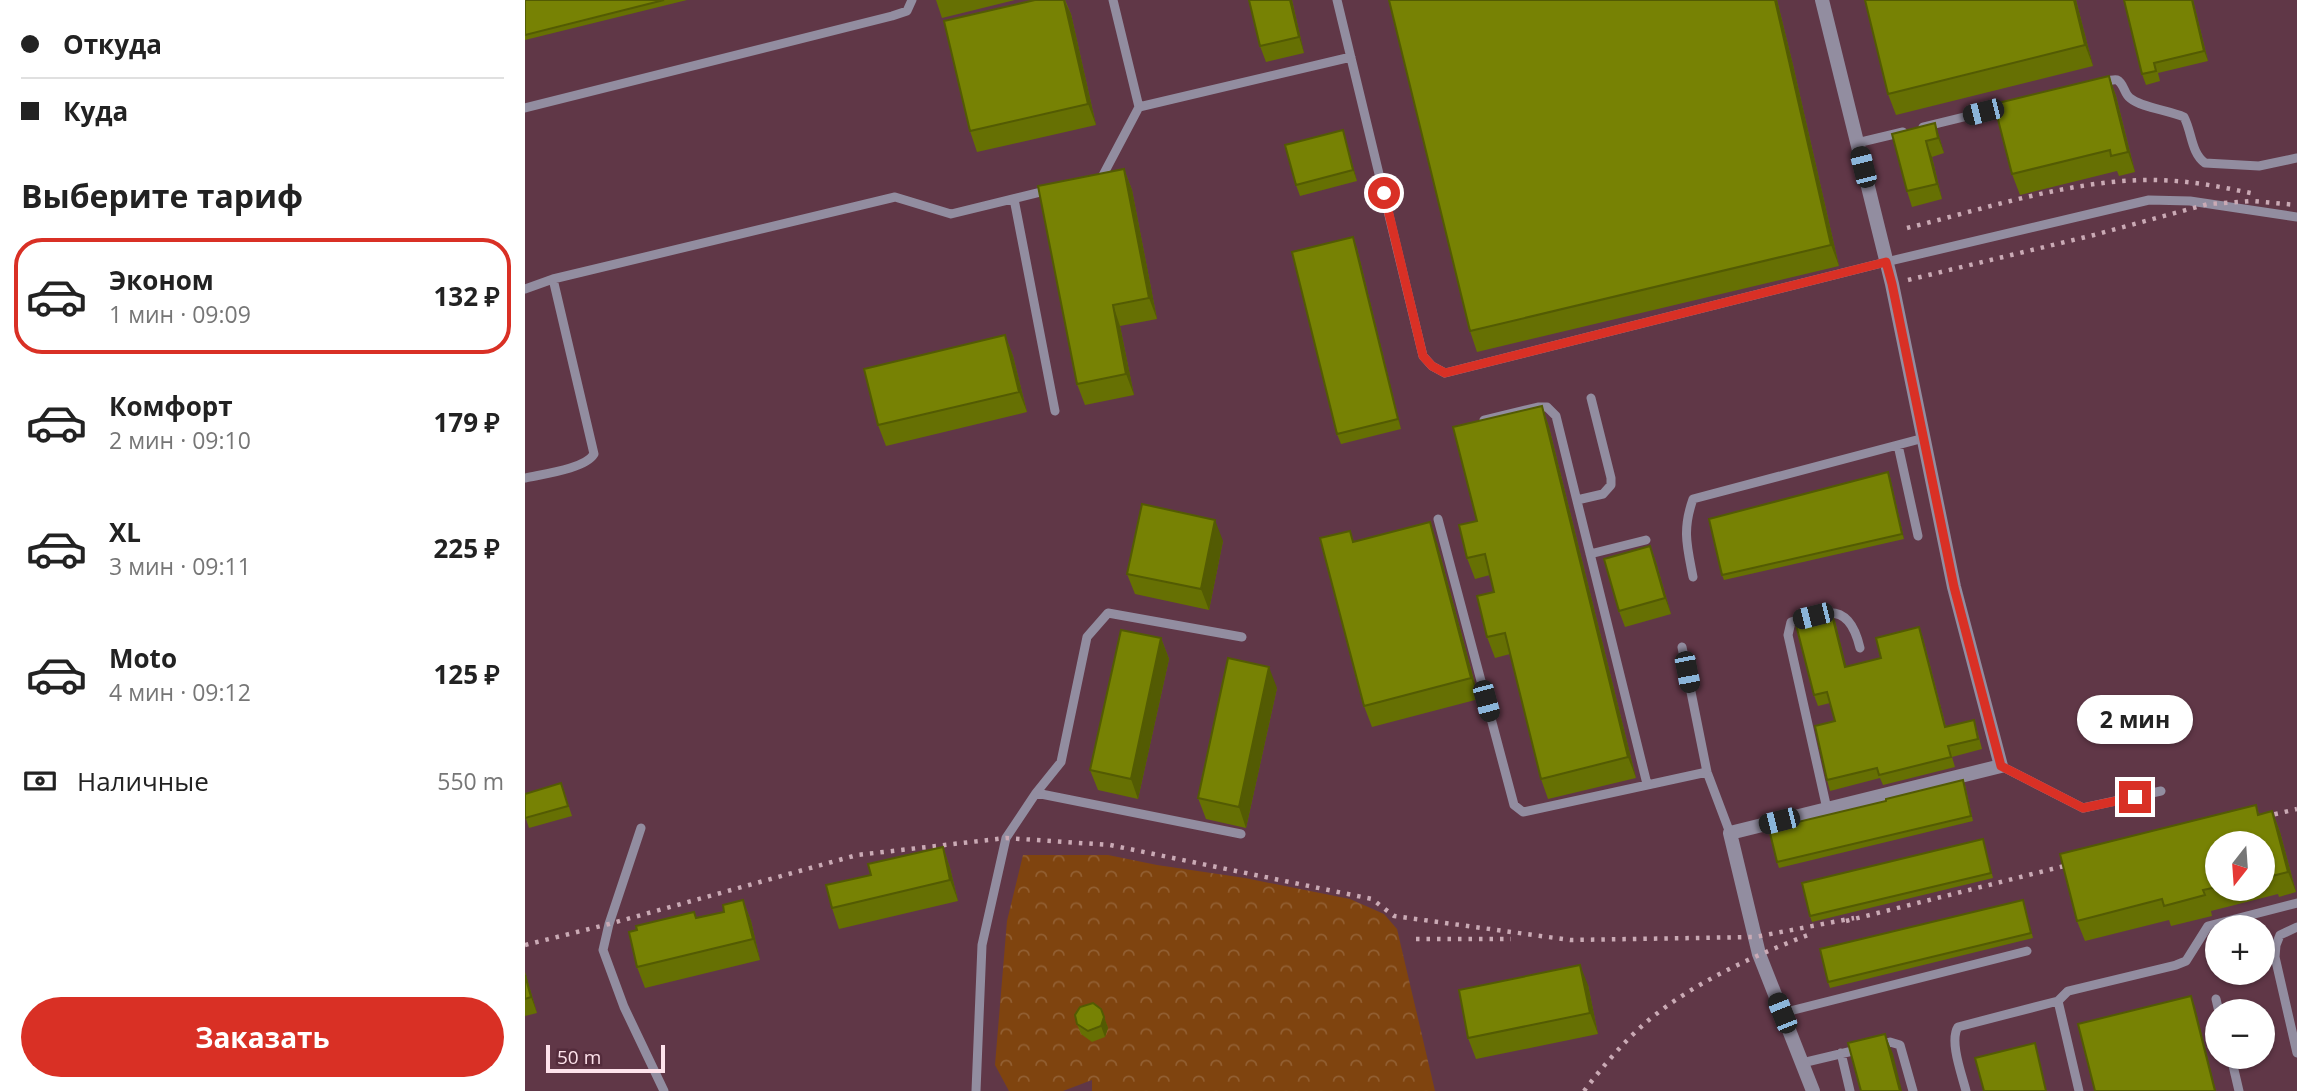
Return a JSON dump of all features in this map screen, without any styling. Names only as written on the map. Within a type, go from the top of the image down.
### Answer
[{"type":"street","points":[[1813,1091],[1759,954],[1730,834],[2001,766],[1954,587],[1886,262],[1822,0]]},
{"type":"lane","points":[[525,108],[893,16],[907,11],[912,0]]},
{"type":"lane","points":[[1089,181],[1102,177],[1139,107],[1113,1],[1126,0]]},
{"type":"lane","points":[[1337,0],[1423,356],[1432,366],[1445,373],[1886,262],[2149,200],[2190,201],[2297,217]]},
{"type":"lane","points":[[1139,107],[1351,57]]},
{"type":"lane","points":[[2083,87],[2117,80],[2128,97],[2184,117],[2195,151],[2204,163],[2259,166],[2297,158]]},
{"type":"lane","points":[[1857,144],[2017,104]]},
{"type":"lane","points":[[525,289],[553,279],[894,197],[951,214],[1064,187]]},
{"type":"lane","points":[[1014,199],[1055,411]]},
{"type":"lane","points":[[525,478],[580,465],[590,461],[594,454],[553,279]]},
{"type":"lane","points":[[1577,500],[1603,494],[1611,485],[1591,398]]},
{"type":"lane","points":[[1484,420],[1538,407],[1547,407],[1553,411],[1647,784]]},
{"type":"lane","points":[[1693,577],[1684,537],[1693,499],[1924,438]]},
{"type":"lane","points":[[1898,445],[1918,536]]},
{"type":"lane","points":[[1438,519],[1514,805],[1523,812],[1707,772]]},
{"type":"lane","points":[[1590,554],[1646,540]]},
{"type":"lane","points":[[1827,809],[1789,627],[1791,622],[1798,619],[1835,612],[1855,629],[1860,648]]},
{"type":"lane","points":[[976,1091],[982,945],[1006,838],[1061,762],[1087,637],[1108,613],[1242,638]]},
{"type":"lane","points":[[1682,647],[1707,772],[1730,834]]},
{"type":"lane","points":[[2001,766],[2083,808],[2161,791]]},
{"type":"lane","points":[[1036,793],[1241,834]]},
{"type":"lane","points":[[641,828],[603,950],[624,1007],[664,1091]]},
{"type":"lane","points":[[1966,1091],[1954,1041],[1954,1033],[1958,1027],[2057,1001],[2068,991],[2176,965],[2186,961],[2208,926],[2297,903]]},
{"type":"lane","points":[[2297,927],[2280,934],[2275,957],[2297,1053]]},
{"type":"lane","points":[[1782,1013],[2027,951]]},
{"type":"lane","points":[[2057,1001],[2079,1091]]},
{"type":"lane","points":[[1802,1063],[1896,1042],[1902,1049],[1913,1091]]},
{"type":"lane","points":[[1841,1053],[1850,1091]]},
{"type":"lane","points":[[2234,1069],[2239,1091]]},
{"type":"green space","points":[[1023,855],[1108,855],[1350,899],[1384,914],[1397,929],[1435,1091],[1092,1091],[1092,1080],[1063,1091],[1009,1091],[995,1065],[1007,921]]},
{"type":"building","points":[[525,0],[664,0],[525,35]]},
{"type":"building","points":[[1035,0],[1064,0],[1088,104],[970,131],[944,21]]},
{"type":"building","points":[[1249,0],[1290,0],[1299,37],[1260,46]]},
{"type":"building","points":[[1389,0],[1775,0],[1831,245],[1470,331]]},
{"type":"building","points":[[1865,0],[2074,0],[2085,45],[1888,94]]},
{"type":"building","points":[[2124,0],[2192,0],[2204,51],[2154,63],[2156,71],[2142,74]]},
{"type":"building","points":[[2109,76],[2128,152],[2111,156],[2110,150],[2012,174],[1994,104]]},
{"type":"building","points":[[1935,123],[1938,138],[1926,141],[1937,184],[1907,191],[1892,134]]},
{"type":"building","points":[[1343,130],[1353,170],[1296,185],[1285,145]]},
{"type":"building","points":[[1124,169],[1149,298],[1113,305],[1126,374],[1077,384],[1038,186]]},
{"type":"building","points":[[1353,237],[1398,419],[1337,434],[1292,252]]},
{"type":"building","points":[[1005,335],[1019,392],[878,425],[864,369]]},
{"type":"building","points":[[1542,406],[1628,757],[1541,779],[1505,633],[1487,637],[1477,596],[1494,592],[1485,554],[1467,558],[1459,525],[1477,521],[1453,427]]},
{"type":"building","points":[[1888,472],[1902,534],[1722,575],[1709,519]]},
{"type":"building","points":[[1142,504],[1215,520],[1201,589],[1127,574]]},
{"type":"building","points":[[1430,522],[1471,678],[1364,706],[1320,538],[1350,531],[1353,542]]},
{"type":"building","points":[[1650,546],[1665,598],[1619,611],[1604,559]]},
{"type":"building","points":[[1829,609],[1845,667],[1881,658],[1876,638],[1919,627],[1945,727],[1974,720],[1978,739],[1948,746],[1951,757],[1879,775],[1877,768],[1827,780],[1815,726],[1835,721],[1827,692],[1814,695],[1794,617]]},
{"type":"building","points":[[1121,630],[1161,638],[1131,779],[1090,770]]},
{"type":"building","points":[[1228,658],[1269,667],[1239,807],[1198,798]]},
{"type":"building","points":[[1963,780],[1971,816],[1777,862],[1769,829]]},
{"type":"building","points":[[561,783],[568,806],[525,818],[525,794]]},
{"type":"building","points":[[2256,805],[2258,815],[2272,811],[2288,872],[2275,875],[2275,831],[2205,831],[2205,895],[2164,906],[2162,899],[2077,921],[2060,854]]},
{"type":"building","points":[[1983,839],[1991,873],[1810,916],[1802,883]]},
{"type":"building","points":[[943,847],[950,880],[832,908],[826,885],[871,875],[868,864]]},
{"type":"building","points":[[743,900],[753,939],[637,967],[629,932],[637,930],[636,926],[694,912],[696,918],[724,912],[723,905]]},
{"type":"building","points":[[2023,900],[2031,933],[1828,982],[1820,949]]},
{"type":"building","points":[[1580,965],[1590,1013],[1468,1038],[1459,990]]},
{"type":"building","points":[[525,975],[531,997],[525,999]]},
{"type":"building","points":[[2191,996],[2205,1051],[2205,1069],[2209,1069],[2215,1091],[2095,1091],[2078,1024]]},
{"type":"building","points":[[1093,1003],[1101,1009],[1104,1017],[1101,1026],[1088,1031],[1077,1024],[1075,1015],[1080,1007]]},
{"type":"building","points":[[1885,1034],[1900,1091],[1861,1091],[1848,1043]]},
{"type":"building","points":[[2035,1043],[2046,1091],[1984,1091],[1975,1058]]},
{"type":"railway","points":[[1907,228],[2054,191],[2113,182],[2171,181],[2255,194]]},
{"type":"railway","points":[[1908,280],[2208,204],[2252,201],[2297,205]]},
{"type":"railway","points":[[2254,819],[2297,809]]},
{"type":"railway","points":[[525,945],[857,855],[1006,838],[1110,845],[1372,899],[1394,916],[1570,940],[1755,937],[1854,918]]},
{"type":"railway","points":[[1846,921],[2080,862]]},
{"type":"railway","points":[[1584,1091],[1623,1044],[1668,1005],[1728,970],[1813,933]]},
{"type":"railway","points":[[1416,939],[1511,939]]},
{"type":"route","points":[[1384,193],[1423,356],[1432,366],[1445,373],[1886,262],[1954,587],[2001,766],[2083,808],[2135,797]]}]
